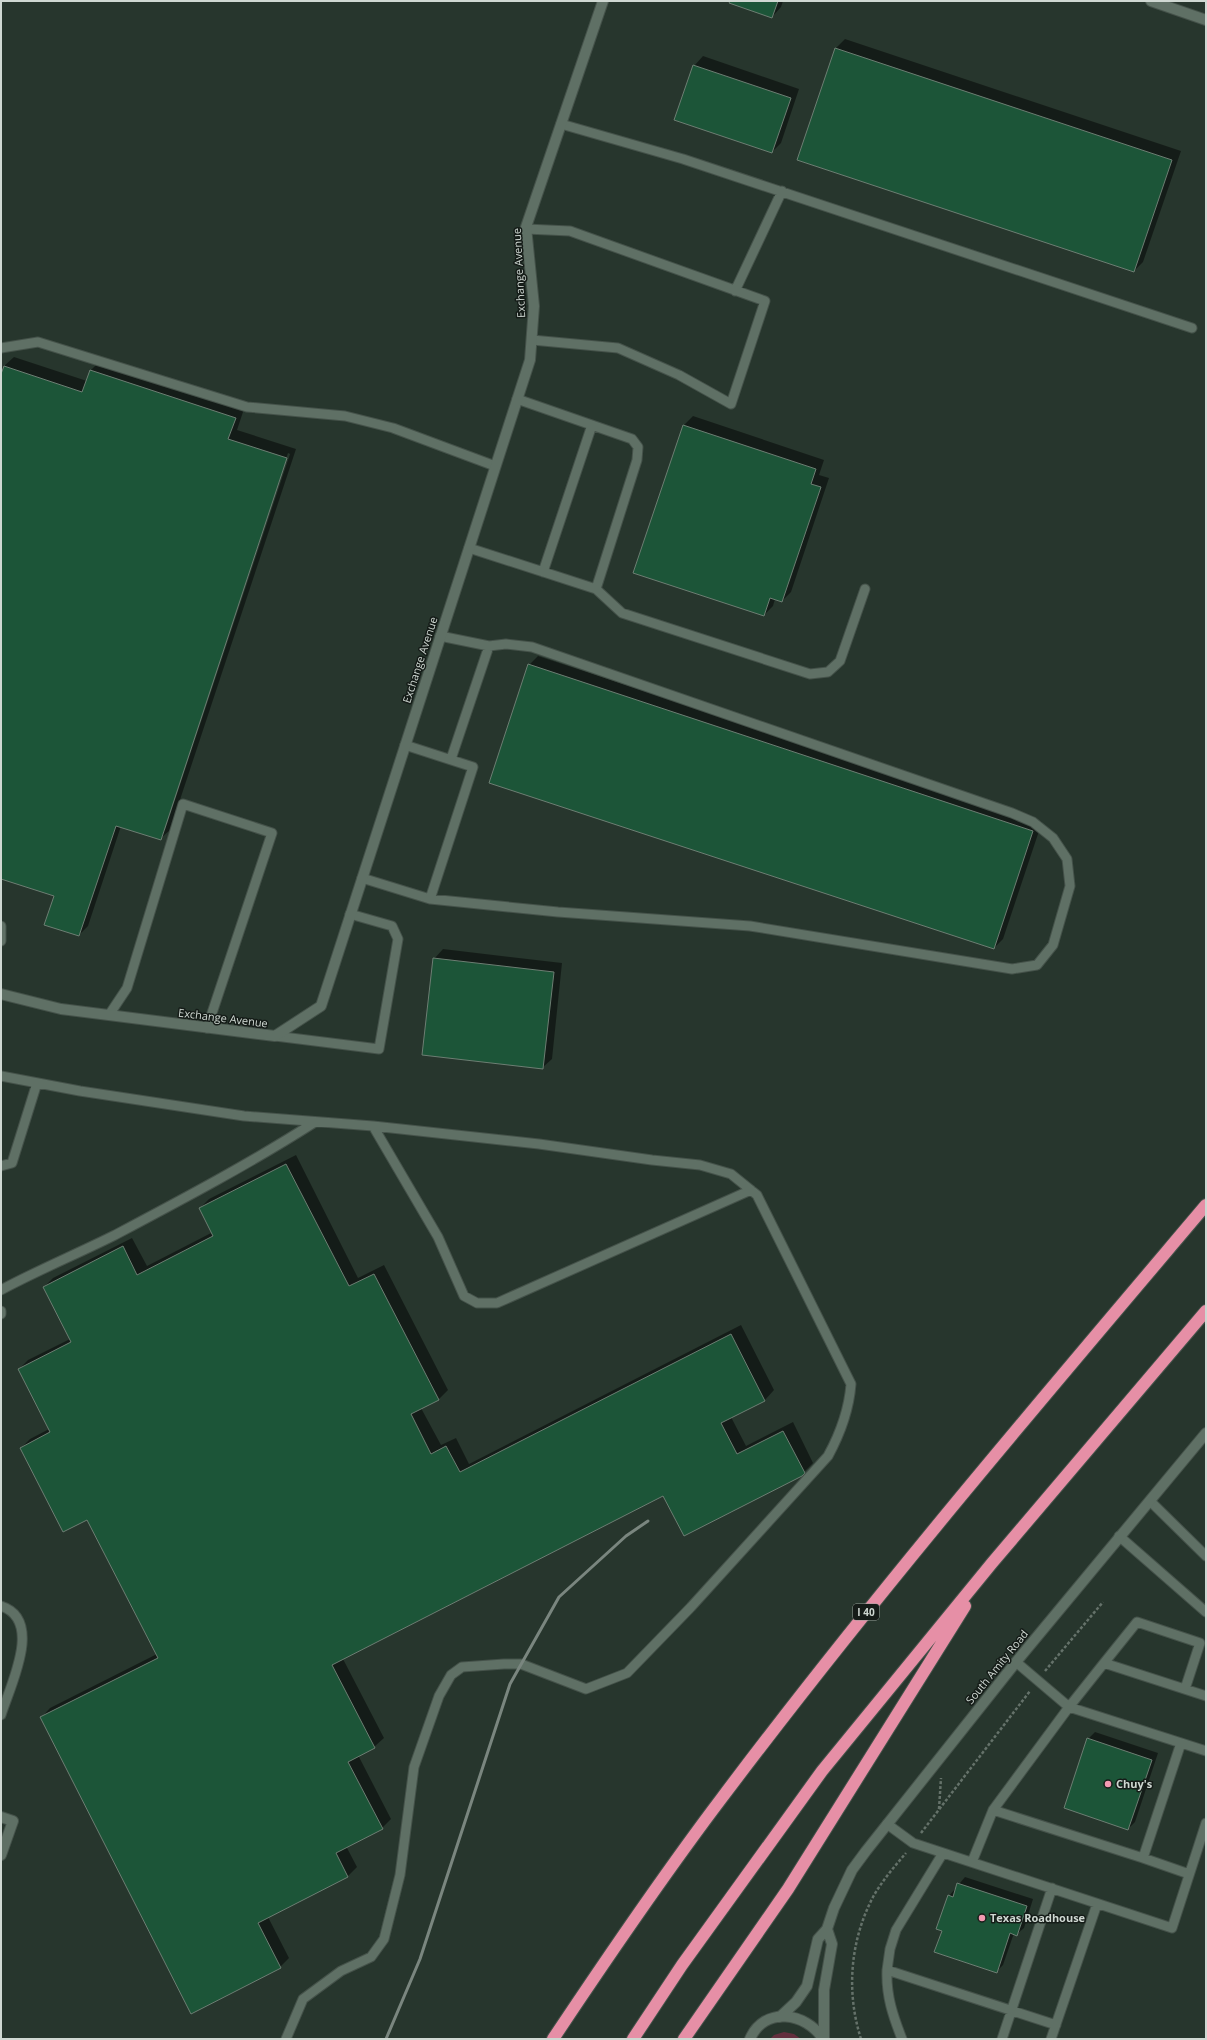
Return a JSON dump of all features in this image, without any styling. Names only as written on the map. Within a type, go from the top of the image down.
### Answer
[{"type":"highway","name":"I 40","points":[[553,2039],[599,1970],[720,1800],[853,1628],[993,1458],[1206,1205]]},
{"type":"highway","points":[[633,2039],[682,1965],[822,1771],[992,1563],[1206,1311]]},
{"type":"highway","points":[[684,2039],[788,1889],[992,1563]]},
{"type":"street","name":"Exchange Avenue","points":[[1,994],[61,1009],[275,1036],[321,1006],[530,360],[534,306],[526,229],[603,1]]},
{"type":"street","points":[[1151,1],[1206,20]]},
{"type":"street","name":"South Amity Road","points":[[780,2017],[802,1994],[807,1986],[818,1939],[827,1929],[834,1908],[852,1870],[1016,1662],[1206,1433]]},
{"type":"street","points":[[1,1817],[13,1821],[1,1855]]},
{"type":"street","points":[[823,2039],[824,1990],[832,1944],[827,1929]]},
{"type":"street","points":[[750,2039],[758,2027],[768,2020],[780,2017],[801,2019],[810,2024],[823,2039]]},
{"type":"lane","points":[[561,124],[683,159],[782,191],[1192,328]]},
{"type":"lane","points":[[735,291],[782,191]]},
{"type":"lane","points":[[526,229],[570,231],[764,301],[731,404],[679,375],[618,348],[532,340]]},
{"type":"lane","points":[[1,348],[38,342],[247,407],[345,416],[393,428],[495,466]]},
{"type":"lane","points":[[517,399],[632,439],[638,447],[637,460],[596,589]]},
{"type":"lane","points":[[543,572],[592,425]]},
{"type":"lane","points":[[469,548],[596,589],[622,613],[810,674],[828,672],[840,661],[865,589]]},
{"type":"lane","points":[[362,878],[430,899],[558,912],[750,926],[1012,969],[1037,965],[1054,945],[1070,886],[1067,859],[1053,838],[1033,822],[1012,813],[532,647],[506,644],[489,646],[440,636]]},
{"type":"lane","points":[[451,759],[489,646]]},
{"type":"lane","points":[[405,745],[473,767],[430,899]]},
{"type":"lane","points":[[109,1016],[127,988],[183,804],[272,833],[207,1028]]},
{"type":"lane","points":[[275,1036],[379,1049],[398,939],[392,926],[350,914]]},
{"type":"lane","points":[[1,926],[1,941]]},
{"type":"lane","points":[[1,1076],[80,1092],[244,1116],[373,1126],[539,1144],[652,1160],[700,1165],[731,1174],[758,1195],[851,1384],[850,1401],[837,1440],[823,1462],[691,1607],[627,1673],[586,1689],[521,1664],[462,1667],[451,1675],[439,1696],[414,1767],[400,1875],[384,1939],[371,1957],[341,1971],[303,1999],[286,2039]]},
{"type":"lane","points":[[1,1166],[12,1163],[37,1083]]},
{"type":"lane","points":[[1,1290],[114,1235],[254,1160],[315,1122]]},
{"type":"lane","points":[[373,1126],[438,1237],[464,1296],[477,1303],[498,1303],[751,1190]]},
{"type":"lane","points":[[1150,1501],[1206,1556]]},
{"type":"lane","points":[[1119,1536],[1206,1612]]},
{"type":"lane","points":[[1,1606],[7,1608],[18,1618],[24,1634],[22,1648],[1,1715]]},
{"type":"lane","points":[[972,1862],[993,1810],[1069,1707],[1138,1622],[1200,1644],[1185,1689]]},
{"type":"lane","points":[[1016,1662],[1069,1707],[1206,1751]]},
{"type":"lane","points":[[1104,1663],[1206,1696]]},
{"type":"lane","points":[[1143,1858],[1181,1743]]},
{"type":"lane","points":[[993,1810],[1189,1874]]},
{"type":"lane","points":[[887,1824],[913,1843],[1172,1928],[1206,1823]]},
{"type":"lane","points":[[902,2039],[891,2011],[887,1986],[887,1970],[890,1949],[896,1930],[943,1853]]},
{"type":"lane","points":[[1002,2039],[1052,1888]]},
{"type":"lane","points":[[1051,2039],[1097,1904]]},
{"type":"lane","points":[[887,1970],[1056,2025]]},
{"type":"path","points":[[1046,1670],[1102,1602]]},
{"type":"path","points":[[924,1829],[1026,1695]]},
{"type":"path","points":[[938,1810],[941,1781]]},
{"type":"path","points":[[861,2039],[852,1998],[851,1976],[854,1951],[858,1934],[873,1897],[903,1856]]},
{"type":"shaded area","points":[[784,2032],[794,2034],[801,2039],[770,2039],[774,2035]]},
{"type":"building","points":[[730,1],[778,1],[772,18],[729,3]]},
{"type":"building","points":[[835,48],[1172,160],[1134,272],[797,160]]},
{"type":"building","points":[[693,65],[791,98],[772,153],[674,120]]},
{"type":"building","points":[[4,366],[82,392],[90,370],[236,418],[228,439],[287,458],[161,840],[116,826],[79,936],[44,925],[54,896],[1,879],[1,374]]},
{"type":"building","points":[[683,425],[816,469],[811,484],[821,487],[782,602],[770,598],[764,616],[633,573]]},
{"type":"building","points":[[528,664],[1033,831],[994,949],[489,783]]},
{"type":"building","points":[[433,958],[554,972],[543,1069],[422,1055]]},
{"type":"building","points":[[286,1164],[349,1286],[374,1274],[439,1400],[411,1414],[431,1454],[446,1446],[460,1472],[731,1334],[765,1401],[721,1423],[737,1454],[783,1431],[805,1473],[802,1476],[684,1536],[663,1496],[332,1665],[375,1748],[348,1762],[383,1829],[336,1853],[348,1877],[258,1923],[281,1968],[191,2014],[40,1717],[158,1658],[87,1520],[63,1532],[20,1448],[50,1432],[18,1369],[71,1342],[43,1287],[123,1246],[137,1275],[213,1236],[199,1208]]},
{"type":"building","name":"Chuy's","points":[[1087,1738],[1152,1760],[1128,1830],[1064,1808]]},
{"type":"building","name":"Texas Roadhouse","points":[[957,1883],[1027,1906],[1017,1936],[1010,1933],[997,1973],[934,1952],[942,1931],[936,1929],[948,1895],[953,1897]]},
{"type":"railway","points":[[386,2039],[420,1959],[510,1684],[559,1597],[626,1536],[648,1521]]},
{"type":"place","name":"Chuy's","points":[[1108,1784]]},
{"type":"place","name":"Texas Roadhouse","points":[[982,1918]]}]
